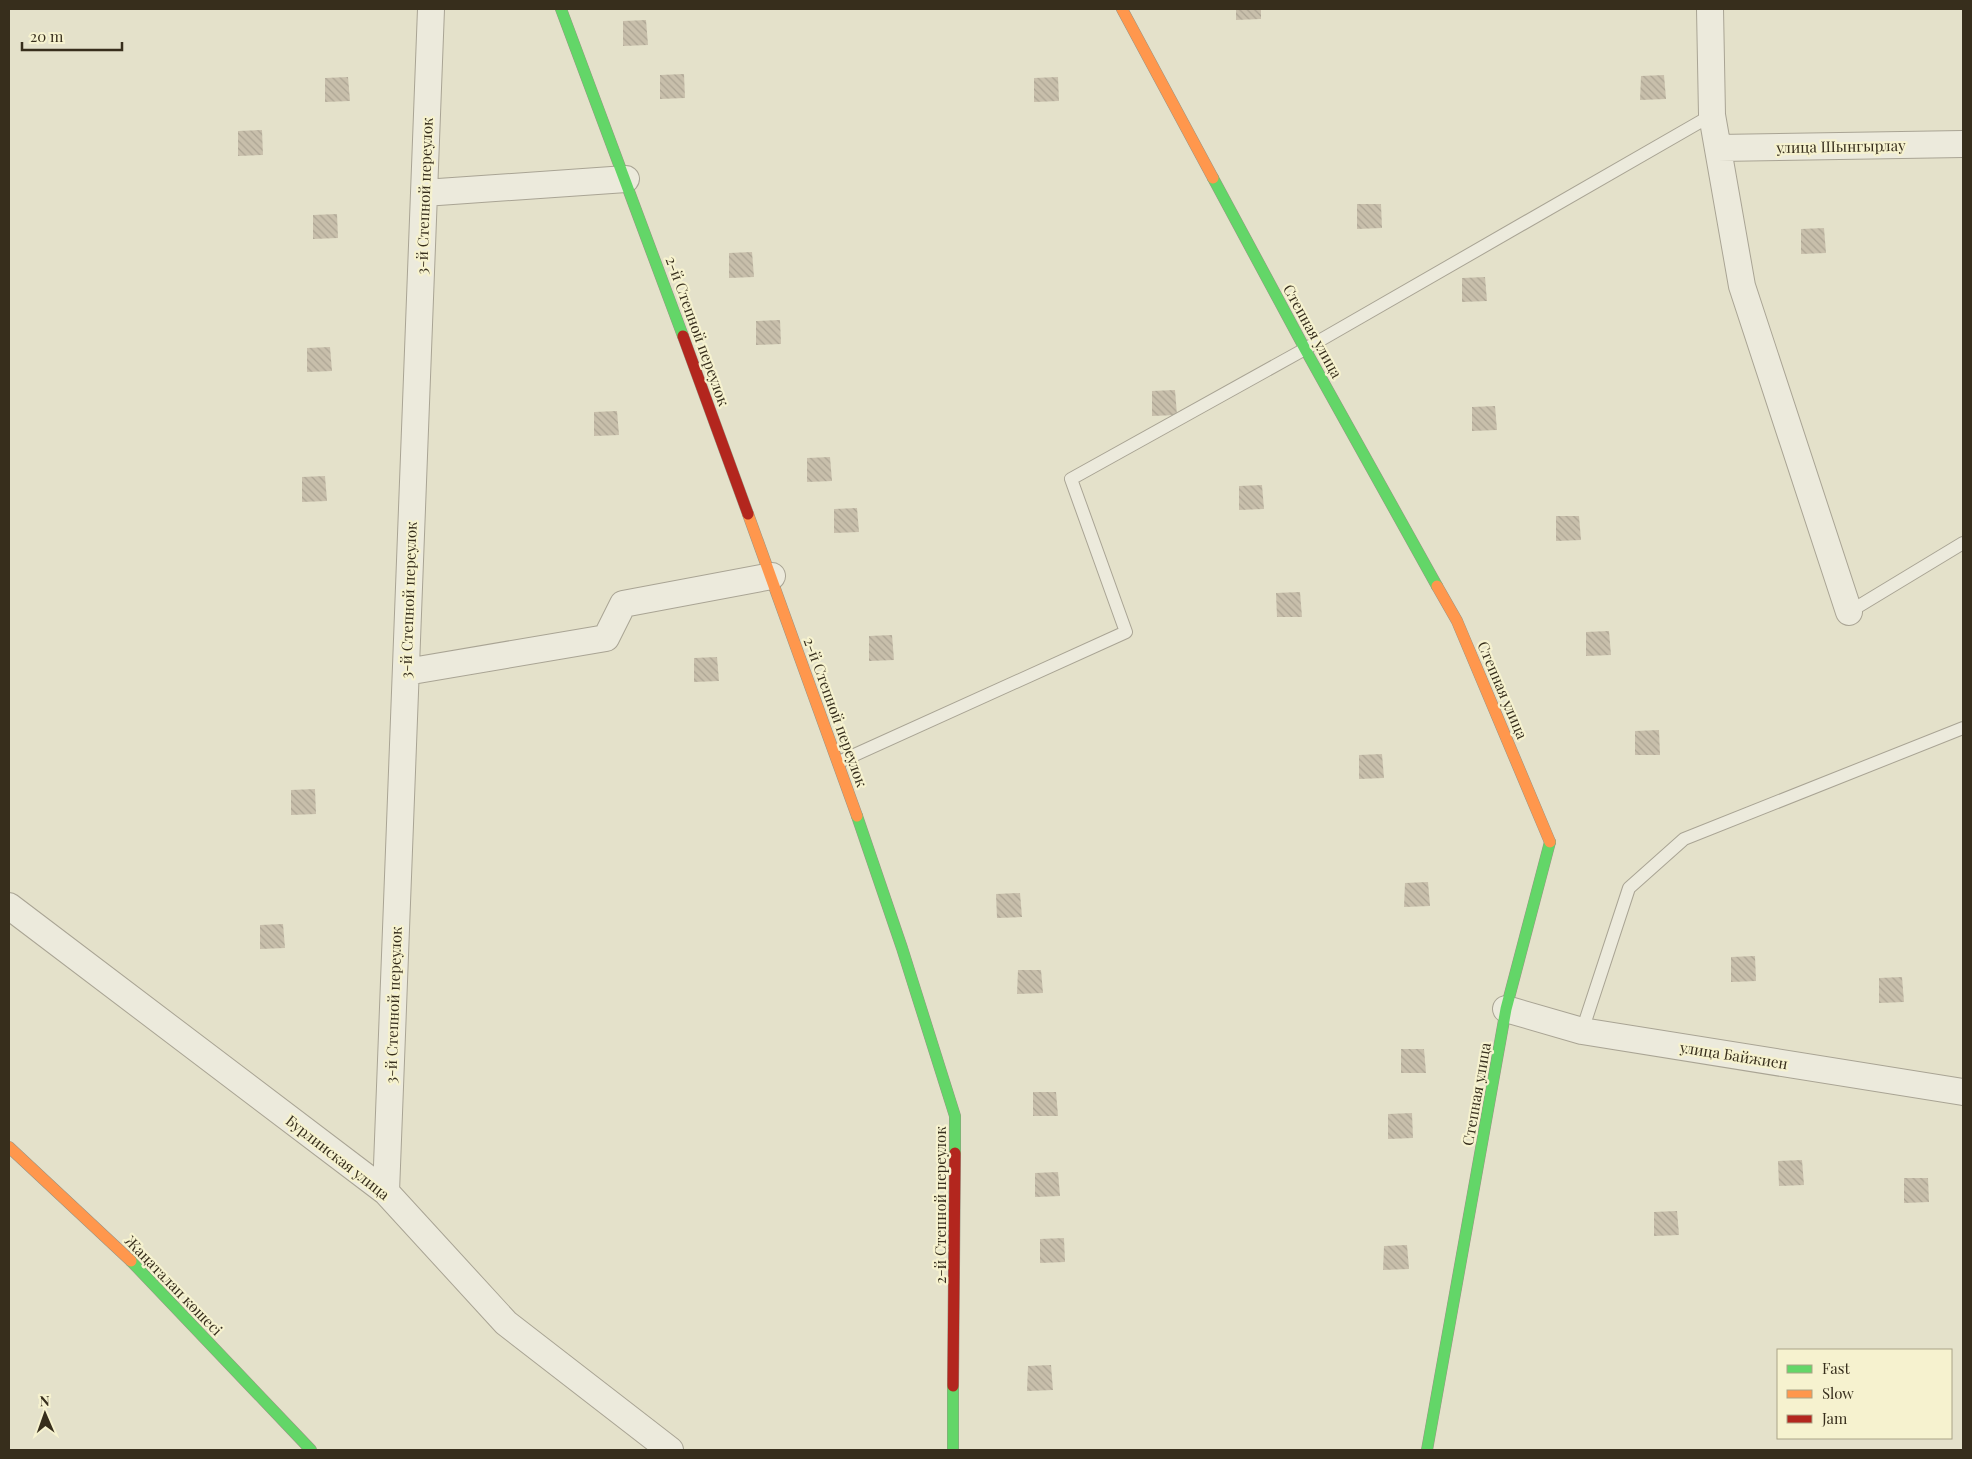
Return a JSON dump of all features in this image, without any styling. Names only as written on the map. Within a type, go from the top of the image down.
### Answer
[{"type":"street","name":"3-й Степной переулок","points":[[386,1192],[431,9]]},
{"type":"street","name":"2-й Степной переулок","points":[[561,9],[626,179],[839,762],[956,1116],[952,1450]]},
{"type":"street","name":"Степная улица","points":[[1122,9],[1305,349],[1458,621],[1550,840],[1506,1009],[1427,1450]]},
{"type":"street","points":[[1710,9],[1712,115],[1742,286],[1849,612]]},
{"type":"street","name":"улица Шынгырлау","points":[[1718,148],[1963,144]]},
{"type":"street","points":[[424,193],[626,179]]},
{"type":"street","points":[[406,672],[606,638],[623,604],[772,576]]},
{"type":"street","name":"Бурлинская улица","points":[[9,906],[386,1192],[506,1323],[670,1450]]},
{"type":"street","name":"улица Байжиен","points":[[1506,1009],[1582,1031],[1963,1092]]},
{"type":"street","name":"Жаңаталап көшесі","points":[[9,1146],[126,1255],[311,1450]]},
{"type":"lane","points":[[839,762],[1126,632],[1070,479],[1305,349],[1712,115]]},
{"type":"lane","points":[[1849,612],[1963,543]]},
{"type":"lane","points":[[1582,1031],[1629,888],[1684,839],[1963,728]]},
{"type":"building","points":[[1236,9],[1261,9],[1261,19],[1236,20]]},
{"type":"building","points":[[646,20],[648,45],[623,46],[623,21]]},
{"type":"building","points":[[684,74],[685,98],[660,99],[660,75]]},
{"type":"building","points":[[1664,75],[1666,99],[1640,100],[1641,76]]},
{"type":"building","points":[[348,77],[350,101],[325,102],[325,78]]},
{"type":"building","points":[[1058,77],[1059,101],[1034,102],[1034,78]]},
{"type":"building","points":[[262,130],[263,155],[238,156],[238,131]]},
{"type":"building","points":[[1357,204],[1381,204],[1382,228],[1357,229]]},
{"type":"building","points":[[337,214],[338,238],[313,239],[313,215]]},
{"type":"building","points":[[1824,228],[1826,253],[1801,254],[1801,229]]},
{"type":"building","points":[[752,252],[754,277],[729,278],[729,253]]},
{"type":"building","points":[[1485,277],[1487,301],[1462,302],[1462,278]]},
{"type":"building","points":[[780,320],[781,344],[756,345],[756,321]]},
{"type":"building","points":[[330,347],[332,371],[307,372],[307,348]]},
{"type":"building","points":[[1175,390],[1177,415],[1152,416],[1152,391]]},
{"type":"building","points":[[1495,406],[1497,430],[1472,431],[1472,407]]},
{"type":"building","points":[[617,411],[619,435],[594,436],[594,412]]},
{"type":"building","points":[[830,457],[832,481],[807,482],[807,458]]},
{"type":"building","points":[[325,476],[327,501],[302,502],[302,477]]},
{"type":"building","points":[[1262,485],[1264,509],[1239,510],[1239,486]]},
{"type":"building","points":[[857,508],[859,532],[834,533],[834,509]]},
{"type":"building","points":[[1556,516],[1579,516],[1581,540],[1556,541]]},
{"type":"building","points":[[1300,592],[1302,617],[1277,617],[1276,593]]},
{"type":"building","points":[[1609,631],[1611,655],[1586,656],[1586,632]]},
{"type":"building","points":[[892,635],[894,660],[869,661],[869,636]]},
{"type":"building","points":[[717,657],[719,681],[694,682],[694,658]]},
{"type":"building","points":[[1659,730],[1660,755],[1635,755],[1635,731]]},
{"type":"building","points":[[1382,754],[1384,778],[1359,779],[1359,755]]},
{"type":"building","points":[[315,789],[316,814],[291,815],[291,790]]},
{"type":"building","points":[[1428,882],[1430,906],[1404,907],[1405,883]]},
{"type":"building","points":[[1020,893],[1022,917],[997,918],[996,894]]},
{"type":"building","points":[[283,924],[285,948],[260,949],[260,925]]},
{"type":"building","points":[[1755,956],[1756,981],[1731,982],[1731,957]]},
{"type":"building","points":[[1018,970],[1041,970],[1043,993],[1017,994]]},
{"type":"building","points":[[1902,977],[1904,1002],[1879,1003],[1879,978]]},
{"type":"building","points":[[1401,1049],[1424,1049],[1426,1073],[1401,1073]]},
{"type":"building","points":[[1033,1092],[1056,1092],[1058,1116],[1033,1116]]},
{"type":"building","points":[[1412,1113],[1413,1138],[1388,1139],[1388,1114]]},
{"type":"building","points":[[1802,1160],[1804,1185],[1779,1186],[1778,1161]]},
{"type":"building","points":[[1058,1172],[1060,1196],[1035,1197],[1035,1173]]},
{"type":"building","points":[[1904,1178],[1928,1178],[1929,1202],[1904,1203]]},
{"type":"building","points":[[1677,1211],[1679,1235],[1654,1236],[1654,1212]]},
{"type":"building","points":[[1064,1238],[1065,1262],[1040,1263],[1040,1239]]},
{"type":"building","points":[[1407,1245],[1409,1269],[1383,1270],[1384,1246]]},
{"type":"building","points":[[1051,1365],[1053,1390],[1027,1391],[1028,1366]]},
{"type":"traffic: fast","points":[[561,9],[683,336]]},
{"type":"traffic: fast","points":[[1213,178],[1305,349],[1437,586]]},
{"type":"traffic: fast","points":[[857,816],[902,948],[955,1116],[955,1153]]},
{"type":"traffic: fast","points":[[1427,1450],[1506,1009],[1550,842]]},
{"type":"traffic: fast","points":[[131,1261],[311,1450]]},
{"type":"traffic: fast","points":[[953,1386],[953,1450]]},
{"type":"traffic: slow","points":[[1122,9],[1213,178]]},
{"type":"traffic: slow","points":[[748,514],[857,816]]},
{"type":"traffic: slow","points":[[1437,586],[1457,621],[1550,842]]},
{"type":"traffic: slow","points":[[9,1147],[131,1261]]},
{"type":"traffic: jam","points":[[683,336],[748,514]]},
{"type":"traffic: jam","points":[[953,1386],[955,1153]]}]
